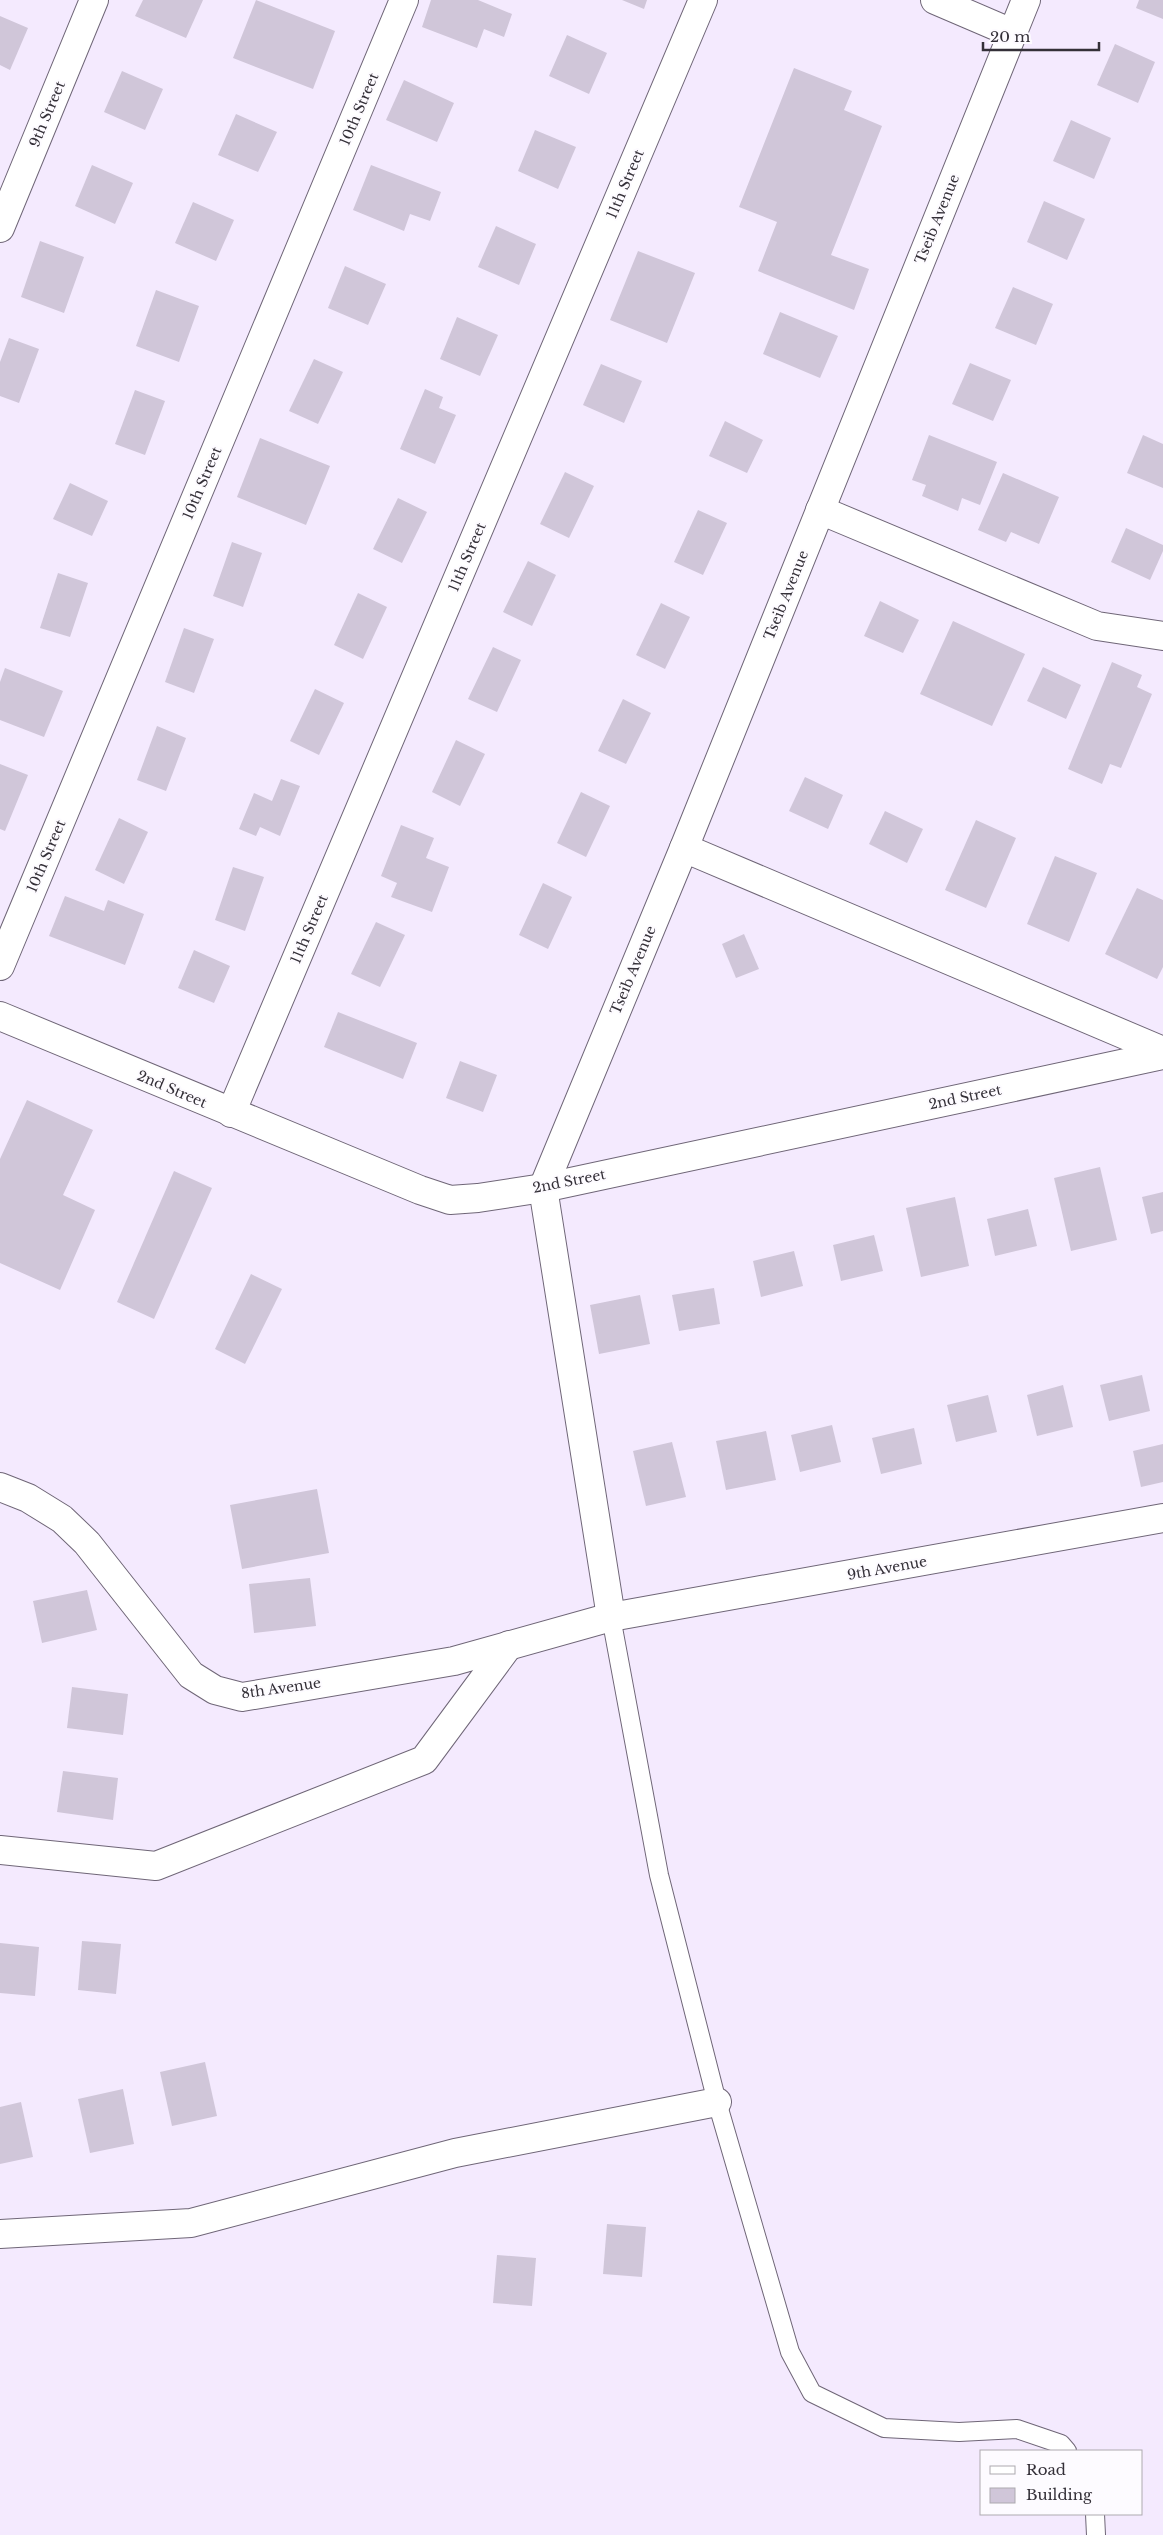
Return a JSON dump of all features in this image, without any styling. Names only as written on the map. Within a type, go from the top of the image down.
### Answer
[{"type":"street","name":"9th Street","points":[[0,228],[94,0]]},
{"type":"street","name":"10th Street","points":[[0,966],[404,0]]},
{"type":"street","name":"11th Street","points":[[231,1113],[704,0]]},
{"type":"street","points":[[935,0],[1012,33]]},
{"type":"street","name":"Tseib Avenue","points":[[543,1188],[684,848],[1026,0]]},
{"type":"street","points":[[820,510],[1097,626],[1163,636]]},
{"type":"street","points":[[684,848],[1163,1050]]},
{"type":"street","name":"2nd Street","points":[[0,1016],[231,1113],[420,1190],[450,1200],[478,1198],[543,1188],[1163,1055]]},
{"type":"street","points":[[543,1188],[611,1618]]},
{"type":"street","name":"8th Avenue","points":[[0,1486],[28,1498],[62,1519],[87,1543],[191,1675],[215,1690],[242,1697],[454,1661],[611,1618]]},
{"type":"street","name":"9th Avenue","points":[[611,1618],[1163,1518]]},
{"type":"street","points":[[0,1850],[156,1866],[424,1760],[509,1645]]},
{"type":"street","points":[[0,2234],[191,2223],[455,2154],[717,2102]]},
{"type":"lane","points":[[611,1618],[659,1875],[717,2102],[790,2352],[812,2393],[884,2428],[959,2432],[1017,2429],[1061,2444],[1066,2450]]},
{"type":"lane","points":[[1095,2515],[1096,2535]]},
{"type":"building","points":[[143,0],[203,0],[186,38],[135,16]]},
{"type":"building","points":[[256,0],[335,31],[313,89],[233,58]]},
{"type":"building","points":[[431,0],[478,0],[512,14],[504,37],[484,29],[477,48],[422,27]]},
{"type":"building","points":[[622,0],[647,0],[644,9]]},
{"type":"building","points":[[1139,0],[1163,0],[1163,19],[1136,8]]},
{"type":"building","points":[[0,16],[28,28],[10,70],[0,65]]},
{"type":"building","points":[[567,35],[607,53],[589,94],[549,76]]},
{"type":"building","points":[[1115,44],[1155,62],[1138,103],[1097,85]]},
{"type":"building","points":[[794,68],[852,91],[844,110],[882,126],[831,255],[869,269],[854,310],[758,271],[777,222],[739,207]]},
{"type":"building","points":[[122,71],[163,89],[145,130],[104,112]]},
{"type":"building","points":[[404,80],[454,103],[437,142],[386,120]]},
{"type":"building","points":[[236,114],[277,132],[258,172],[218,155]]},
{"type":"building","points":[[1071,120],[1111,138],[1094,179],[1053,161]]},
{"type":"building","points":[[535,130],[576,147],[558,189],[518,171]]},
{"type":"building","points":[[92,165],[133,183],[115,224],[75,206]]},
{"type":"building","points":[[371,165],[441,192],[430,221],[410,214],[404,231],[353,210]]},
{"type":"building","points":[[1044,201],[1085,219],[1067,260],[1027,242]]},
{"type":"building","points":[[193,202],[234,220],[216,261],[175,243]]},
{"type":"building","points":[[496,226],[536,244],[519,285],[478,267]]},
{"type":"building","points":[[40,241],[84,257],[64,313],[21,297]]},
{"type":"building","points":[[638,251],[695,273],[667,343],[610,320]]},
{"type":"building","points":[[345,266],[386,284],[368,325],[328,308]]},
{"type":"building","points":[[1013,287],[1053,304],[1036,345],[995,328]]},
{"type":"building","points":[[156,290],[199,306],[179,362],[136,346]]},
{"type":"building","points":[[780,312],[838,336],[820,378],[763,354]]},
{"type":"building","points":[[457,317],[498,335],[480,376],[440,359]]},
{"type":"building","points":[[9,338],[39,349],[19,403],[0,396],[0,362]]},
{"type":"building","points":[[314,359],[343,372],[318,424],[289,411]]},
{"type":"building","points":[[970,363],[1011,380],[993,421],[952,404]]},
{"type":"building","points":[[601,364],[642,381],[624,423],[583,405]]},
{"type":"building","points":[[425,389],[443,397],[439,408],[456,415],[435,464],[400,449]]},
{"type":"building","points":[[135,390],[165,401],[145,455],[115,444]]},
{"type":"building","points":[[725,421],[763,440],[747,473],[709,456]]},
{"type":"building","points":[[929,435],[997,462],[980,505],[962,498],[958,511],[922,496],[926,485],[912,480]]},
{"type":"building","points":[[1143,435],[1163,444],[1163,488],[1127,473]]},
{"type":"building","points":[[260,438],[330,466],[306,525],[237,497]]},
{"type":"building","points":[[565,472],[594,486],[569,538],[540,524]]},
{"type":"building","points":[[1003,473],[1059,497],[1039,544],[1011,532],[1006,542],[978,530]]},
{"type":"building","points":[[70,483],[108,501],[92,536],[53,519]]},
{"type":"building","points":[[398,498],[427,512],[402,563],[373,549]]},
{"type":"building","points":[[698,510],[727,523],[703,575],[674,562]]},
{"type":"building","points":[[1126,528],[1163,545],[1163,551],[1150,580],[1111,562]]},
{"type":"building","points":[[232,542],[262,553],[243,607],[213,596]]},
{"type":"building","points":[[528,561],[556,575],[532,626],[503,612]]},
{"type":"building","points":[[58,573],[88,583],[70,637],[40,628]]},
{"type":"building","points":[[358,593],[387,607],[363,659],[334,645]]},
{"type":"building","points":[[880,601],[919,620],[903,653],[864,636]]},
{"type":"building","points":[[661,603],[690,617],[665,669],[636,655]]},
{"type":"building","points":[[953,621],[1025,654],[992,726],[920,694]]},
{"type":"building","points":[[184,628],[214,639],[194,693],[165,682]]},
{"type":"building","points":[[493,647],[521,660],[497,712],[468,699]]},
{"type":"building","points":[[1112,662],[1142,675],[1137,687],[1152,694],[1121,768],[1110,764],[1102,784],[1068,769]]},
{"type":"building","points":[[1043,667],[1081,685],[1066,719],[1027,701]]},
{"type":"building","points":[[5,668],[63,691],[44,737],[0,720],[0,682]]},
{"type":"building","points":[[315,689],[344,703],[319,755],[290,741]]},
{"type":"building","points":[[623,699],[651,713],[626,764],[598,751]]},
{"type":"building","points":[[157,726],[186,738],[166,791],[137,780]]},
{"type":"building","points":[[456,740],[485,754],[460,806],[432,792]]},
{"type":"building","points":[[0,764],[28,775],[5,831],[0,829]]},
{"type":"building","points":[[805,777],[843,795],[828,829],[789,811]]},
{"type":"building","points":[[281,779],[300,786],[280,836],[260,827],[256,836],[239,829],[254,793],[272,801]]},
{"type":"building","points":[[581,792],[610,806],[586,857],[557,843]]},
{"type":"building","points":[[885,811],[923,829],[907,863],[869,844]]},
{"type":"building","points":[[119,818],[148,832],[124,884],[95,870]]},
{"type":"building","points":[[976,820],[1016,838],[986,908],[945,890]]},
{"type":"building","points":[[401,825],[434,838],[426,858],[449,867],[432,912],[391,897],[397,883],[381,876]]},
{"type":"building","points":[[1055,856],[1097,873],[1069,942],[1027,924]]},
{"type":"building","points":[[233,867],[264,877],[245,931],[215,920]]},
{"type":"building","points":[[543,883],[572,897],[548,949],[519,935]]},
{"type":"building","points":[[1137,888],[1163,900],[1163,967],[1157,979],[1105,954]]},
{"type":"building","points":[[65,896],[104,911],[108,900],[144,914],[125,965],[49,936]]},
{"type":"building","points":[[376,922],[405,935],[380,987],[351,974]]},
{"type":"building","points":[[744,934],[759,969],[736,978],[722,944]]},
{"type":"building","points":[[194,950],[230,966],[214,1003],[178,988]]},
{"type":"building","points":[[338,1012],[417,1043],[403,1079],[324,1047]]},
{"type":"building","points":[[460,1061],[497,1075],[483,1112],[446,1098]]},
{"type":"building","points":[[27,1100],[93,1130],[63,1195],[95,1210],[60,1290],[0,1263],[0,1159]]},
{"type":"building","points":[[1100,1167],[1117,1240],[1071,1251],[1054,1178]]},
{"type":"building","points":[[174,1171],[212,1188],[154,1319],[117,1302]]},
{"type":"building","points":[[1163,1192],[1163,1231],[1151,1234],[1142,1197]]},
{"type":"building","points":[[955,1197],[969,1266],[921,1277],[906,1208]]},
{"type":"building","points":[[1028,1209],[1037,1246],[995,1256],[987,1219]]},
{"type":"building","points":[[874,1235],[883,1271],[841,1281],[833,1245]]},
{"type":"building","points":[[794,1251],[803,1286],[761,1297],[753,1261]]},
{"type":"building","points":[[251,1274],[282,1289],[245,1364],[215,1349]]},
{"type":"building","points":[[714,1288],[720,1324],[679,1331],[672,1295]]},
{"type":"building","points":[[640,1295],[650,1344],[599,1354],[590,1305]]},
{"type":"building","points":[[1142,1375],[1150,1411],[1109,1421],[1100,1385]]},
{"type":"building","points":[[1063,1385],[1073,1427],[1037,1436],[1027,1395]]},
{"type":"building","points":[[988,1395],[997,1432],[956,1442],[947,1405]]},
{"type":"building","points":[[832,1425],[841,1462],[800,1472],[791,1435]]},
{"type":"building","points":[[914,1428],[922,1464],[881,1474],[872,1438]]},
{"type":"building","points":[[766,1431],[776,1480],[726,1490],[716,1441]]},
{"type":"building","points":[[672,1442],[686,1497],[646,1506],[633,1451]]},
{"type":"building","points":[[1163,1444],[1163,1482],[1141,1487],[1133,1451]]},
{"type":"building","points":[[317,1489],[329,1553],[242,1569],[230,1505]]},
{"type":"building","points":[[310,1578],[316,1626],[254,1633],[249,1584]]},
{"type":"building","points":[[87,1590],[97,1630],[42,1643],[33,1601]]},
{"type":"building","points":[[72,1687],[128,1694],[123,1735],[67,1728]]},
{"type":"building","points":[[63,1771],[118,1778],[113,1820],[57,1812]]},
{"type":"building","points":[[82,1941],[121,1944],[116,1994],[78,1990]]},
{"type":"building","points":[[0,1943],[39,1947],[35,1996],[0,1993]]},
{"type":"building","points":[[205,2062],[217,2116],[172,2126],[160,2072]]},
{"type":"building","points":[[123,2089],[134,2144],[90,2153],[78,2099]]},
{"type":"building","points":[[21,2102],[33,2157],[0,2164],[0,2107]]},
{"type":"building","points":[[607,2224],[646,2227],[642,2277],[603,2274]]},
{"type":"building","points":[[497,2255],[536,2258],[532,2306],[493,2303]]}]
